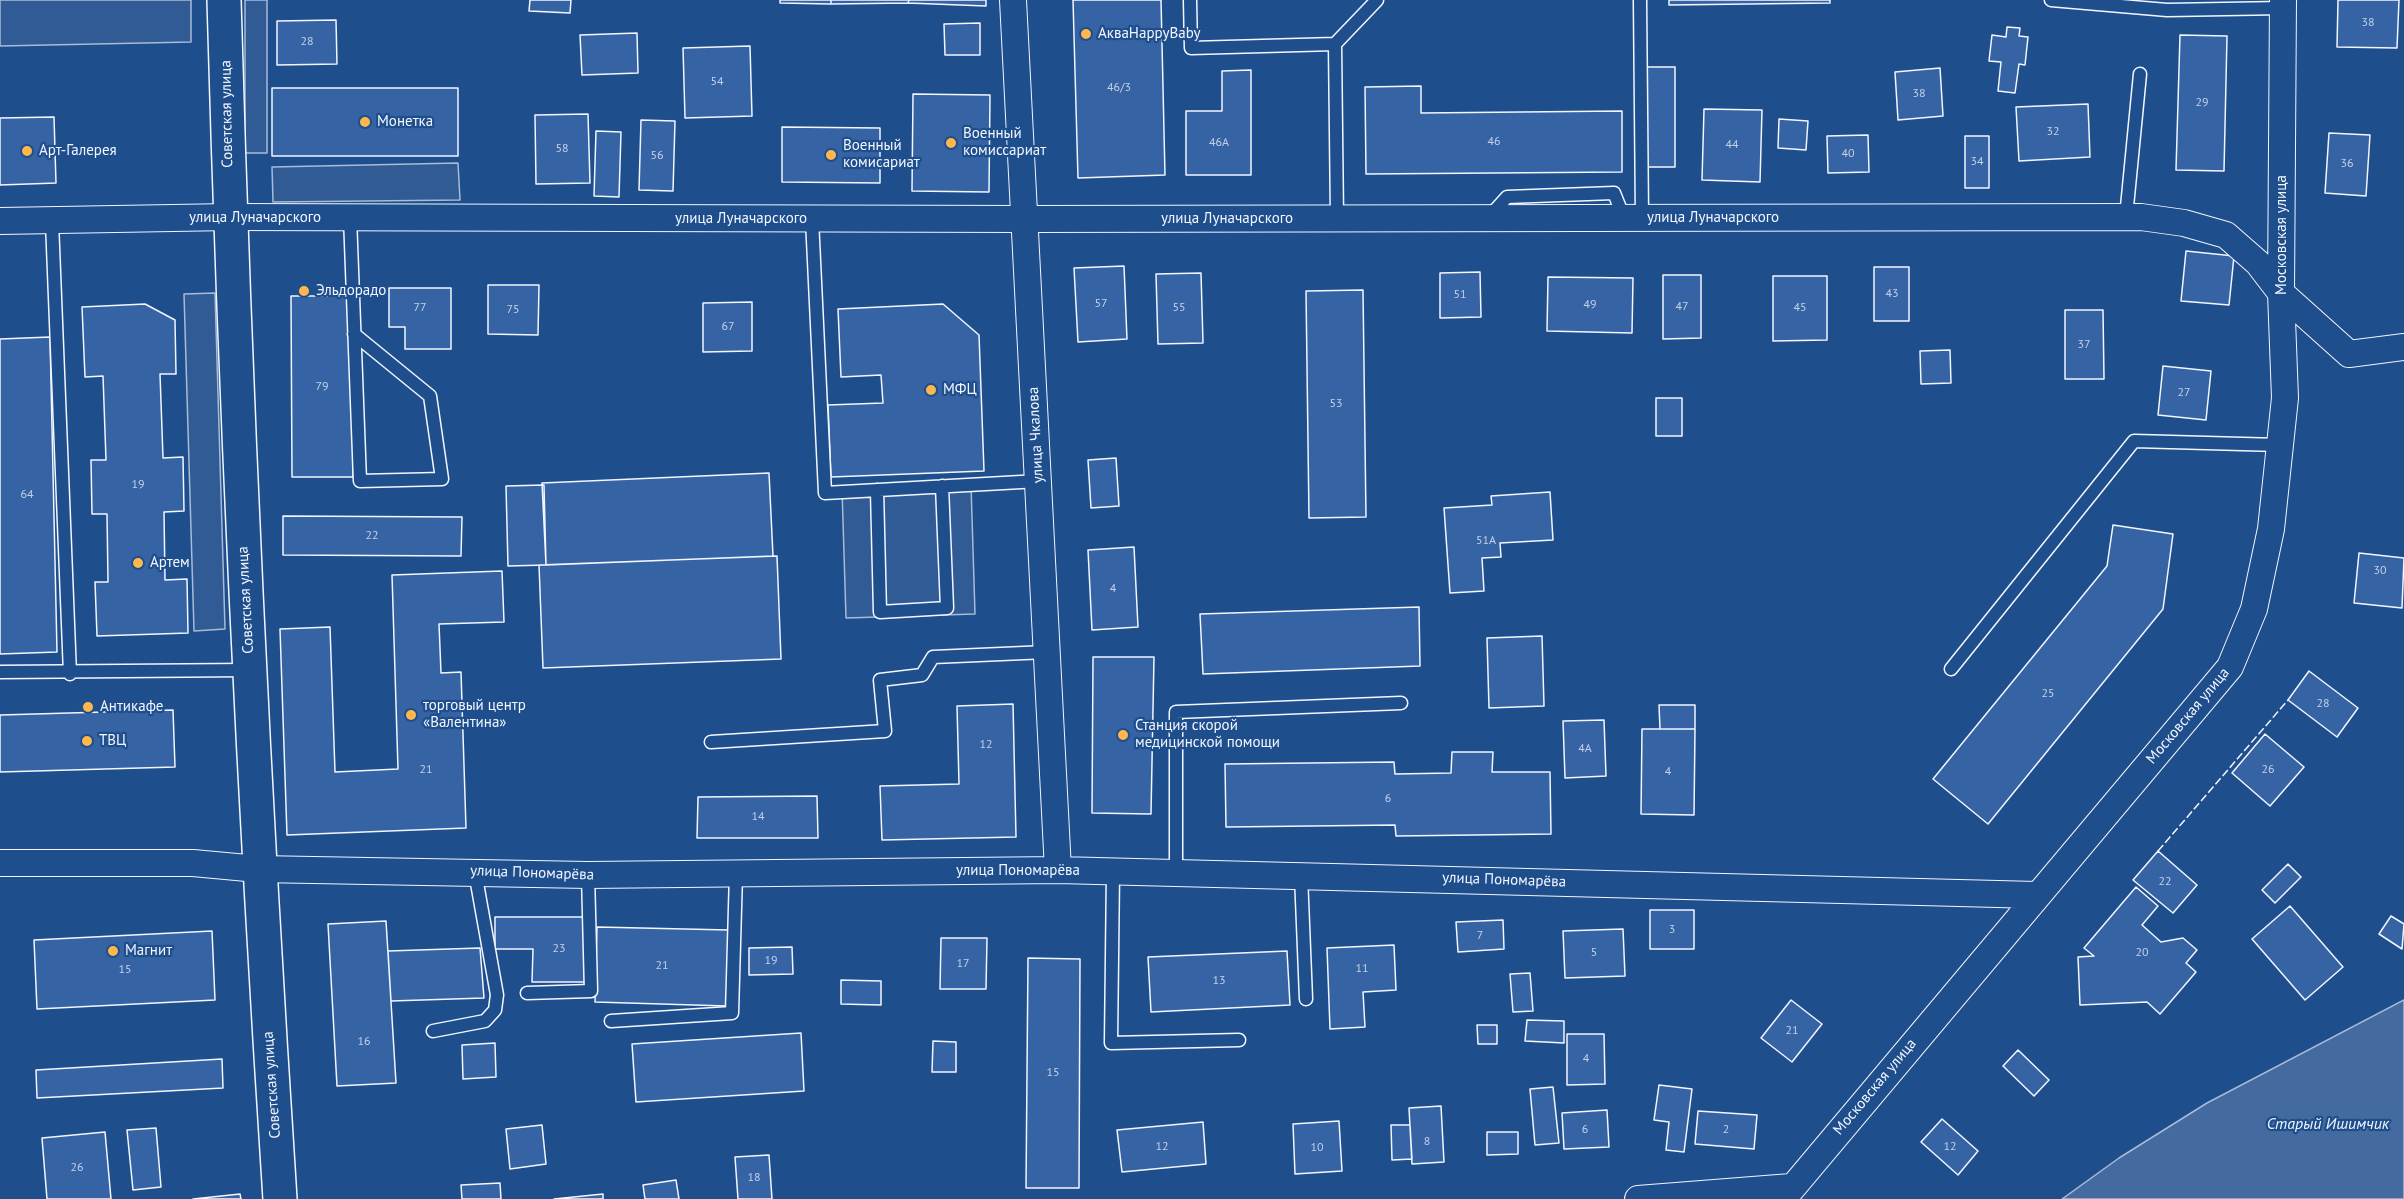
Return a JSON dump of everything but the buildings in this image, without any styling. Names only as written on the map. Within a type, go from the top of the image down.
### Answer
[{"type":"main road","name":"Советская улица","points":[[224,0],[230,217],[258,869],[280,1199]]},
{"type":"street","name":"улица Чкалова","points":[[1013,0],[1058,870]]},
{"type":"street","name":"Московская улица","points":[[1787,1193],[2230,667],[2254,609],[2271,529],[2285,398],[2281,293],[2283,4]]},
{"type":"street","name":"улица Луначарского","points":[[0,221],[52,222],[230,217],[1336,219],[2126,217],[2184,223],[2226,235],[2258,263],[2281,293],[2349,354],[2404,347]]},
{"type":"street","name":"улица Пономарёва","points":[[0,863],[194,863],[258,869],[475,871],[588,875],[1058,870],[2037,895]]},
{"type":"street","points":[[1638,1199],[1787,1193]]},
{"type":"lane","points":[[1190,0],[1191,48],[1335,44]]},
{"type":"lane","points":[[1336,219],[1335,44],[1377,0]]},
{"type":"lane","points":[[1633,218],[1640,0]]},
{"type":"lane","points":[[2051,0],[2167,10],[2283,4]]},
{"type":"lane","points":[[2126,217],[2140,74]]},
{"type":"lane","points":[[350,218],[354,334],[360,481],[442,479],[430,396],[354,334]]},
{"type":"lane","points":[[812,219],[825,493],[1039,481]]},
{"type":"lane","points":[[52,222],[70,674]]},
{"type":"lane","points":[[1951,669],[2134,441],[2279,445]]},
{"type":"lane","points":[[877,490],[880,612],[947,608],[942,486]]},
{"type":"lane","points":[[711,742],[885,731],[880,680],[922,675],[933,657],[1047,652]]},
{"type":"lane","points":[[0,672],[70,674],[249,670]]},
{"type":"lane","points":[[1176,873],[1176,712],[1401,703]]},
{"type":"lane","points":[[433,1031],[485,1021],[495,1010],[497,995],[475,871]]},
{"type":"lane","points":[[1113,871],[1111,1043],[1239,1040]]},
{"type":"lane","points":[[611,1021],[732,1013],[736,873]]},
{"type":"lane","points":[[527,993],[591,991],[588,875]]},
{"type":"lane","points":[[1301,875],[1306,999]]},
{"type":"shaded area","points":[[0,0],[191,0],[191,42],[0,46]]},
{"type":"shaded area","points":[[245,0],[267,0],[267,153],[245,153]]},
{"type":"shaded area","points":[[458,163],[460,200],[273,202],[272,167]]},
{"type":"shaded area","points":[[215,293],[225,629],[194,631],[184,294]]},
{"type":"shaded area","points":[[971,485],[975,614],[846,618],[842,489]]},
{"type":"water","name":"Старый Ишимчик","points":[[2404,1000],[2404,1199],[2062,1199],[2119,1158],[2207,1103]]},
{"type":"fence","points":[[2158,851],[2288,700]]},
{"type":"place","name":"АкваHappyBaby","points":[[1086,34]]},
{"type":"place","name":"Монетка","points":[[365,122]]},
{"type":"place","name":"Военный комиссариат","points":[[951,143]]},
{"type":"place","name":"Арт-Галерея","points":[[27,151]]},
{"type":"place","name":"Военный комисариат","points":[[831,155]]},
{"type":"place","name":"Эльдорадо","points":[[304,291]]},
{"type":"place","name":"МФЦ","points":[[931,390]]},
{"type":"place","name":"Артем","points":[[138,563]]},
{"type":"place","name":"Антикафе","points":[[88,707]]},
{"type":"place","name":"торговый центр «Валентина»","points":[[411,715]]},
{"type":"place","name":"Станция скорой медицинской помощи","points":[[1123,735]]},
{"type":"place","name":"ТВЦ","points":[[87,741]]},
{"type":"place","name":"Магнит","points":[[113,951]]}]
